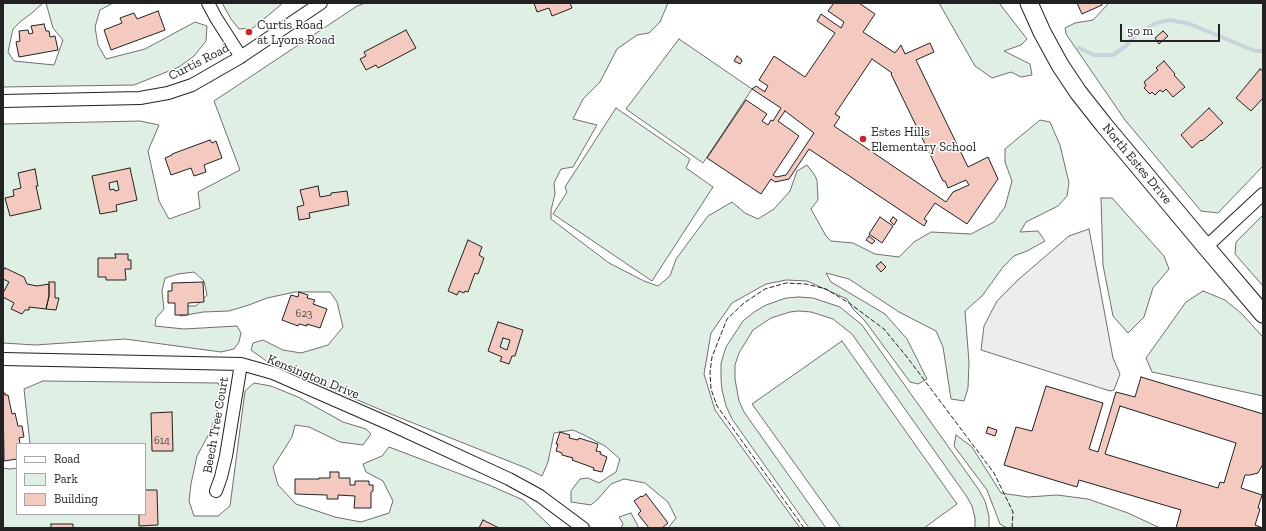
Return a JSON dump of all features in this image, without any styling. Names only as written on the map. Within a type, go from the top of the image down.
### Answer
[{"type":"main road","name":"North Estes Drive","points":[[1029,3],[1042,32],[1060,65],[1078,92],[1263,314]]},
{"type":"street","points":[[208,3],[241,57]]},
{"type":"street","name":"Curtis Road","points":[[3,101],[140,98],[168,93],[192,85],[241,57],[321,3]]},
{"type":"street","points":[[1206,247],[1263,194]]},
{"type":"street","name":"Kensington Drive","points":[[3,359],[241,364],[280,376],[509,479],[540,496],[583,528]]},
{"type":"street","name":"Beech Tree Court","points":[[216,490],[226,456],[241,364]]},
{"type":"green space","points":[[3,3],[43,3],[13,29],[8,52],[14,61],[54,65],[63,40],[53,28],[46,3],[113,3],[100,10],[95,27],[98,45],[106,59],[145,49],[195,22],[207,26],[206,41],[194,56],[179,67],[134,85],[3,87]]},
{"type":"green space","points":[[222,3],[283,3],[253,28],[239,29],[231,19]]},
{"type":"green space","points":[[365,3],[668,3],[660,22],[649,33],[637,35],[617,49],[600,82],[583,99],[573,119],[597,125],[573,167],[561,169],[554,183],[555,194],[551,210],[551,219],[609,263],[644,281],[658,286],[670,276],[676,259],[708,216],[732,202],[745,213],[758,219],[774,209],[790,191],[797,171],[807,165],[817,180],[818,200],[811,209],[826,236],[831,241],[853,243],[875,254],[899,257],[914,242],[931,232],[971,234],[994,222],[1005,207],[1012,181],[1005,162],[1005,149],[1040,120],[1050,122],[1060,145],[1069,183],[1067,196],[1058,206],[1026,222],[1020,232],[1038,231],[1045,241],[1014,256],[1003,267],[982,296],[965,311],[969,362],[968,388],[964,401],[951,399],[943,347],[936,331],[899,312],[849,279],[826,273],[831,282],[885,314],[907,339],[927,379],[918,384],[910,382],[865,321],[853,309],[847,299],[807,281],[786,280],[766,284],[732,303],[711,333],[704,374],[715,410],[800,528],[668,528],[676,518],[668,502],[645,483],[624,479],[611,484],[591,505],[571,502],[571,491],[580,479],[588,478],[599,483],[616,472],[620,459],[605,446],[586,436],[573,430],[554,433],[548,462],[542,476],[526,468],[269,363],[251,350],[253,343],[263,340],[283,350],[301,353],[328,345],[343,327],[337,302],[330,292],[295,292],[267,298],[229,311],[203,312],[180,316],[183,306],[196,306],[207,295],[204,281],[194,272],[178,274],[165,278],[162,291],[164,309],[156,318],[155,326],[184,329],[237,326],[241,333],[239,342],[234,349],[221,352],[125,339],[35,345],[3,343],[3,124],[140,121],[159,125],[148,151],[159,201],[169,219],[200,208],[198,192],[240,170],[214,101],[357,6]]},
{"type":"green space","points":[[939,3],[999,3],[1027,39],[1021,45],[1004,51],[1030,64],[1032,75],[1021,77],[1011,72],[992,78],[975,66]]},
{"type":"green space","points":[[1109,3],[1263,3],[1263,166],[1218,213],[1201,211],[1125,120],[1066,34],[1065,28],[1075,23],[1093,20]]},
{"type":"green space","points":[[679,39],[752,89],[703,163],[626,109]]},
{"type":"green space","points":[[616,108],[690,159],[686,168],[713,187],[652,281],[553,214],[567,192],[565,187]]},
{"type":"green space","points":[[1101,198],[1112,198],[1164,256],[1169,269],[1153,288],[1144,317],[1128,333],[1113,316],[1103,265]]},
{"type":"green space","points":[[1263,215],[1263,286],[1235,254],[1236,242]]},
{"type":"green space","points":[[1203,291],[1225,300],[1242,314],[1263,337],[1263,396],[1152,372],[1146,358],[1186,302]]},
{"type":"green space","points":[[786,298],[813,298],[840,307],[862,325],[979,490],[985,501],[989,516],[989,528],[975,528],[975,518],[972,506],[967,497],[852,334],[833,319],[811,312],[799,311],[790,312],[771,318],[753,330],[739,353],[735,365],[735,379],[739,401],[744,412],[826,528],[809,528],[732,419],[726,406],[721,379],[721,363],[726,347],[743,321],[766,305]]},
{"type":"green space","points":[[842,341],[957,504],[924,528],[841,528],[752,404]]},
{"type":"green space","points":[[43,381],[218,383],[223,393],[210,432],[197,456],[191,484],[189,501],[194,516],[218,516],[230,506],[245,391],[254,383],[271,386],[298,397],[343,422],[366,429],[371,434],[363,445],[340,442],[309,427],[295,425],[292,437],[273,467],[278,485],[296,504],[335,517],[361,522],[389,513],[393,501],[383,481],[366,472],[363,464],[382,456],[389,447],[489,485],[523,500],[552,528],[3,528],[3,468],[16,468],[16,515],[146,515],[146,443],[30,443],[24,389]]},
{"type":"green space","points":[[956,435],[972,447],[1001,493],[1028,497],[1057,495],[1088,499],[1128,513],[1160,528],[1007,528],[1000,524],[987,490],[954,446]]},
{"type":"green space","points":[[631,513],[639,528],[621,528],[623,524],[619,517]]},
{"type":"shaded area","points":[[1089,229],[1113,358],[1120,374],[1114,390],[1110,391],[981,350],[984,326],[997,301],[1019,279],[1069,236]]},
{"type":"building","points":[[534,3],[570,3],[572,8],[552,16],[549,8],[537,12]]},
{"type":"building","points":[[834,3],[859,3],[875,14],[863,32],[895,53],[901,45],[905,54],[930,43],[934,52],[916,60],[968,167],[988,157],[998,179],[967,224],[935,203],[924,219],[927,221],[924,226],[809,149],[789,179],[775,182],[771,179],[761,194],[707,158],[746,100],[767,114],[762,121],[768,125],[771,120],[773,121],[781,108],[752,89],[756,86],[765,92],[768,86],[759,80],[774,56],[805,77],[835,33],[817,21],[821,14],[841,28],[844,22],[828,11]],"holes":[[[872,59],[892,73],[891,74],[943,181],[945,181],[948,188],[966,180],[969,185],[953,192],[946,202],[834,126],[840,117],[835,114]],[[785,111],[814,133],[786,175],[776,177],[773,175],[799,136],[778,121]]]},
{"type":"building","points":[[1077,3],[1101,3],[1102,5],[1082,14]]},
{"type":"building","points":[[158,11],[165,30],[111,50],[104,30],[122,23],[120,18],[134,13],[137,19]]},
{"type":"building","points":[[44,24],[46,31],[49,31],[50,37],[55,36],[58,50],[19,57],[16,42],[20,41],[19,31],[28,30],[29,34],[33,33],[31,26]]},
{"type":"building","points":[[406,30],[416,48],[378,68],[376,65],[366,70],[360,59],[366,56],[364,52]]},
{"type":"building","points":[[1163,31],[1168,36],[1159,44],[1155,38]]},
{"type":"building","points":[[737,56],[742,61],[740,64],[734,61]]},
{"type":"building","points":[[1164,61],[1185,87],[1173,97],[1166,89],[1163,92],[1160,90],[1155,95],[1152,92],[1150,94],[1144,88],[1146,86],[1144,82],[1158,70],[1156,68]]},
{"type":"building","points":[[1260,69],[1263,71],[1263,98],[1251,111],[1236,98]]},
{"type":"building","points":[[1209,108],[1223,123],[1192,148],[1181,135]]},
{"type":"building","points":[[210,140],[212,143],[216,141],[222,158],[204,165],[206,172],[194,176],[191,168],[171,175],[165,158]]},
{"type":"building","points":[[130,168],[137,200],[116,205],[117,211],[100,214],[92,176]],"holes":[[[117,181],[119,190],[110,190],[109,183]]]},
{"type":"building","points":[[35,169],[38,186],[36,186],[41,209],[10,216],[5,198],[14,196],[13,190],[21,188],[18,173]]},
{"type":"building","points":[[318,186],[320,197],[331,195],[331,193],[347,191],[349,205],[309,213],[310,218],[299,220],[297,207],[304,205],[300,190]]},
{"type":"building","points":[[880,217],[893,226],[882,243],[869,234]]},
{"type":"building","points":[[893,217],[897,220],[894,225],[890,221]]},
{"type":"building","points":[[869,236],[875,241],[872,244],[866,240]]},
{"type":"building","points":[[468,240],[482,247],[479,255],[484,258],[478,274],[475,273],[468,292],[465,291],[464,293],[459,291],[457,295],[448,291]]},
{"type":"building","points":[[115,254],[128,254],[128,260],[131,260],[131,269],[125,269],[126,280],[106,280],[106,277],[98,277],[98,258],[116,258]]},
{"type":"building","points":[[881,262],[886,267],[881,272],[876,266]]},
{"type":"building","points":[[5,268],[24,277],[27,284],[37,286],[49,284],[49,296],[46,309],[29,307],[29,310],[25,310],[22,314],[11,309],[14,303],[3,297],[3,293],[9,282],[3,279],[3,271]]},
{"type":"building","points":[[49,282],[55,282],[55,298],[59,298],[56,310],[46,309],[49,296]]},
{"type":"building","points":[[203,282],[204,302],[188,303],[188,315],[175,315],[175,303],[168,303],[168,291],[172,291],[172,283]]},
{"type":"building","points":[[299,292],[308,295],[307,298],[315,300],[313,304],[327,309],[320,328],[307,324],[307,326],[299,324],[298,326],[282,320],[291,295],[298,297]]},
{"type":"building","points":[[498,322],[523,330],[515,356],[512,356],[509,364],[500,361],[502,357],[488,351]],"holes":[[[503,338],[510,340],[507,350],[500,347]]]},
{"type":"building","points":[[1141,377],[1263,414],[1263,464],[1258,473],[1245,475],[1241,488],[1262,495],[1258,508],[1260,509],[1255,525],[1263,528],[1176,528],[1181,510],[1079,480],[1077,487],[1004,465],[1016,427],[1032,431],[1046,386],[1103,403],[1089,449],[1098,452],[1116,392],[1135,397]],"holes":[[[1120,406],[1236,443],[1224,483],[1220,482],[1218,488],[1105,454]]]},
{"type":"building","points":[[3,393],[5,393],[5,395],[8,395],[12,414],[15,413],[18,426],[22,426],[24,437],[19,438],[20,443],[16,443],[16,459],[4,461]]},
{"type":"building","points":[[172,412],[173,451],[152,451],[151,413]]},
{"type":"building","points":[[988,427],[997,430],[995,436],[986,433]]},
{"type":"building","points":[[560,432],[570,435],[569,438],[578,440],[579,438],[598,444],[596,451],[601,452],[600,454],[607,457],[602,472],[593,470],[594,468],[572,460],[573,458],[562,455],[562,453],[556,451],[558,444],[556,444]]},
{"type":"building","points":[[330,472],[339,472],[339,478],[350,478],[350,485],[355,485],[355,481],[369,481],[369,485],[373,485],[373,491],[371,492],[371,508],[354,508],[355,496],[338,495],[338,499],[327,499],[327,495],[295,494],[295,479],[330,478]]},
{"type":"building","points":[[146,490],[157,490],[158,525],[139,526],[139,515],[146,515]]},
{"type":"building","points":[[646,494],[668,523],[662,528],[649,528],[638,514],[641,511],[634,501]]},
{"type":"building","points":[[483,520],[499,528],[479,528]]},
{"type":"building","points":[[51,524],[73,524],[73,528],[51,528]]},
{"type":"waterway","points":[[1079,48],[1094,55],[1113,55],[1126,46],[1137,33],[1156,23],[1170,20],[1190,24],[1255,51],[1263,51]]},
{"type":"fence","points":[[804,528],[717,406],[711,389],[710,372],[712,357],[727,319],[744,303],[765,289],[786,283],[806,284],[826,289],[849,303],[884,329],[907,357],[994,473],[1013,512],[1012,528]]},
{"type":"place","name":"Curtis Road at Lyons Road","points":[[249,32]]},
{"type":"place","name":"Estes Hills Elementary School","points":[[863,139]]}]
